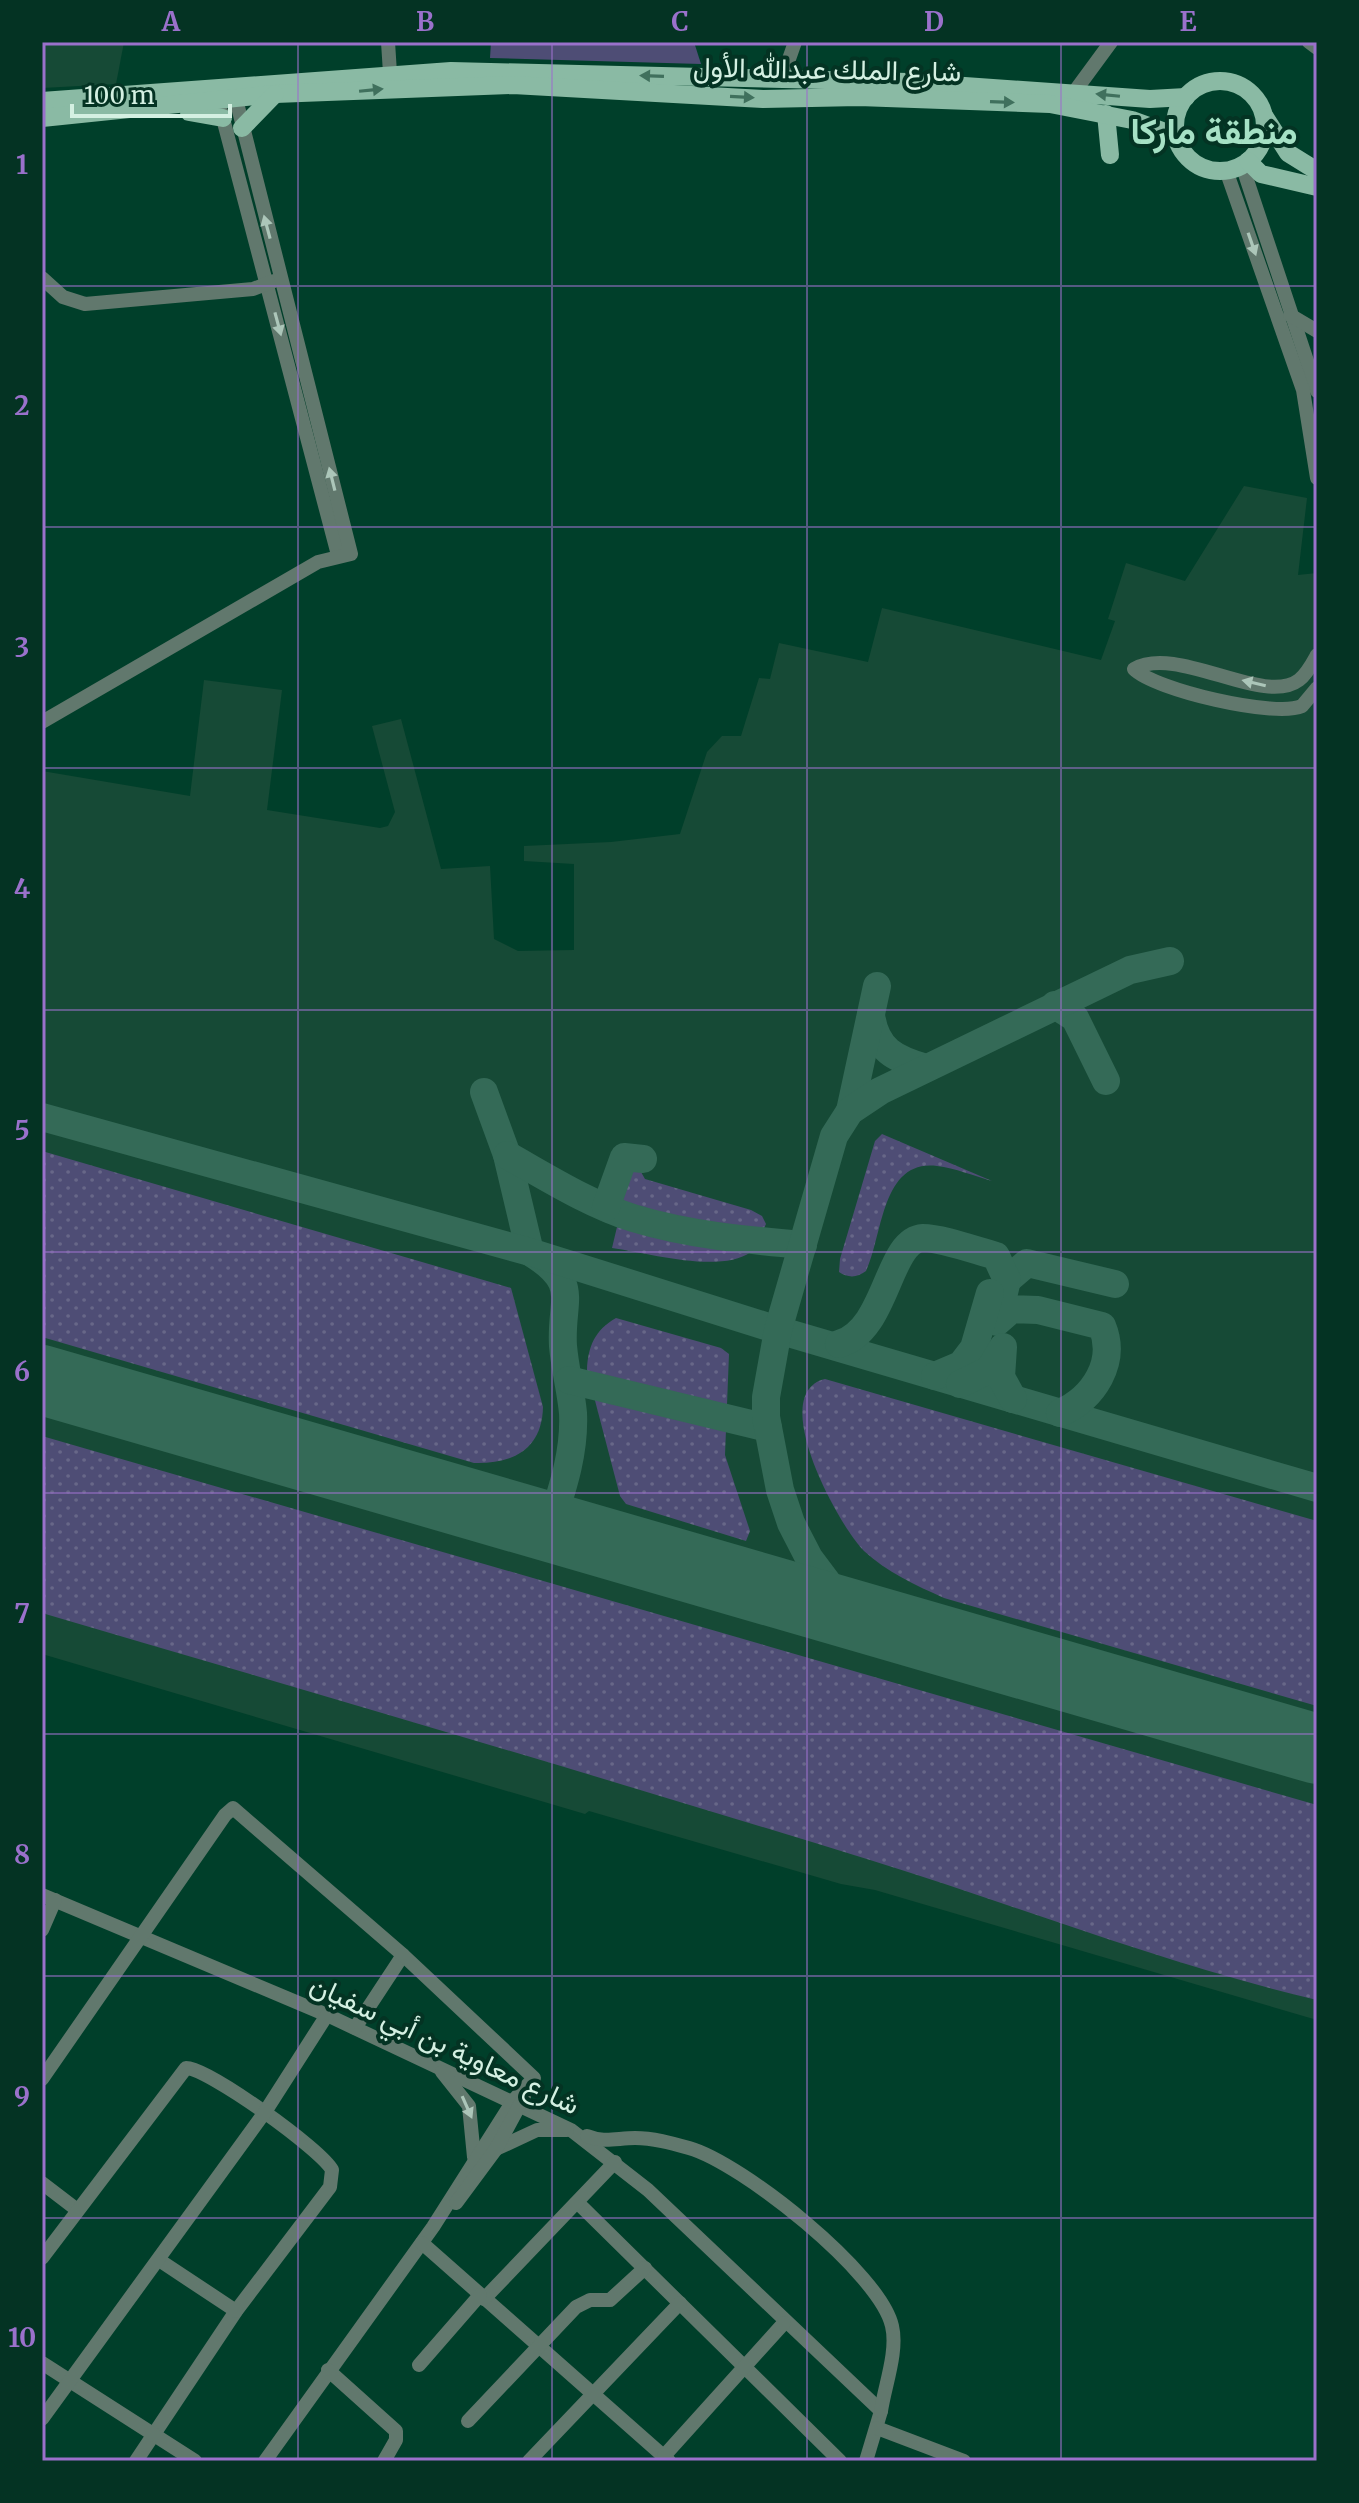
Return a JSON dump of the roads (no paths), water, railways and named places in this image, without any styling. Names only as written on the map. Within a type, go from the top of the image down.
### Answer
[{"type":"main road","name":"شارع الملك عبدالله الأول","points":[[42,118],[162,108],[390,73],[538,72],[782,79],[1075,91],[1150,99],[1186,97]]},
{"type":"main road","points":[[1317,171],[1288,153],[1251,93],[1229,82],[1205,83],[1186,97],[1176,115],[1176,136],[1195,163],[1204,168],[1239,165],[1261,174],[1317,187]]},
{"type":"main road","name":"شارع الملك عبدالله الأول","points":[[42,101],[225,99],[275,94],[513,85],[763,99],[1029,103],[1106,114],[1176,136]]},
{"type":"main road","points":[[242,128],[275,94]]},
{"type":"main road","points":[[1132,120],[1150,99]]},
{"type":"main road","points":[[1239,165],[1264,134],[1263,113]]},
{"type":"main road","points":[[1106,114],[1110,155]]},
{"type":"street","points":[[388,42],[390,73]]},
{"type":"street","points":[[782,79],[795,42]]},
{"type":"street","points":[[1075,91],[1111,42]]},
{"type":"street","points":[[1309,42],[1317,48]]},
{"type":"street","points":[[225,99],[242,128],[248,181]]},
{"type":"street","points":[[43,721],[318,562],[345,555],[271,288],[248,181],[225,99]]},
{"type":"street","points":[[1239,165],[1317,391]]},
{"type":"street","points":[[1239,165],[1303,390],[1317,478]]},
{"type":"street","points":[[42,278],[63,297],[85,304],[271,288]]},
{"type":"street","points":[[1289,313],[1317,331]]},
{"type":"street","points":[[1317,655],[1300,680],[1280,687],[1159,661],[1134,669],[1155,684],[1284,711],[1302,706],[1317,688]]},
{"type":"street","points":[[42,2079],[137,1937],[233,1808],[403,1955],[534,2078],[496,2149],[433,2227]]},
{"type":"street","points":[[42,1930],[48,1898]]},
{"type":"street","name":"شارع معاوية بن أبي سفيان","points":[[48,1898],[327,2015],[571,2130],[615,2162],[881,2411]]},
{"type":"street","points":[[355,2028],[403,1955]]},
{"type":"street","points":[[42,2419],[265,2112],[327,2015]]},
{"type":"street","points":[[436,2066],[469,2106],[474,2158]]},
{"type":"street","points":[[42,2258],[76,2209],[186,2068],[205,2074],[265,2112],[329,2164],[333,2181],[236,2311],[136,2461]]},
{"type":"street","points":[[265,2461],[422,2243],[474,2158],[518,2103]]},
{"type":"street","points":[[496,2149],[537,2130],[571,2130],[598,2140],[657,2140],[720,2159],[766,2188],[818,2233],[871,2290],[891,2321],[894,2336],[881,2411],[866,2461]]},
{"type":"street","points":[[419,2365],[615,2162]]},
{"type":"street","points":[[42,2183],[76,2209]]},
{"type":"street","points":[[578,2203],[840,2461]]},
{"type":"street","points":[[422,2243],[666,2459],[784,2323]]},
{"type":"street","points":[[159,2260],[236,2311]]},
{"type":"street","points":[[468,2421],[576,2307],[590,2300],[610,2300],[645,2268]]},
{"type":"street","points":[[529,2461],[680,2303]]},
{"type":"street","points":[[42,2363],[195,2461]]},
{"type":"street","points":[[328,2370],[396,2431],[396,2440],[384,2461]]},
{"type":"street","points":[[877,2428],[964,2461]]},
{"type":"district","name":"منطقة ماركا","points":[[1214,131]]}]
